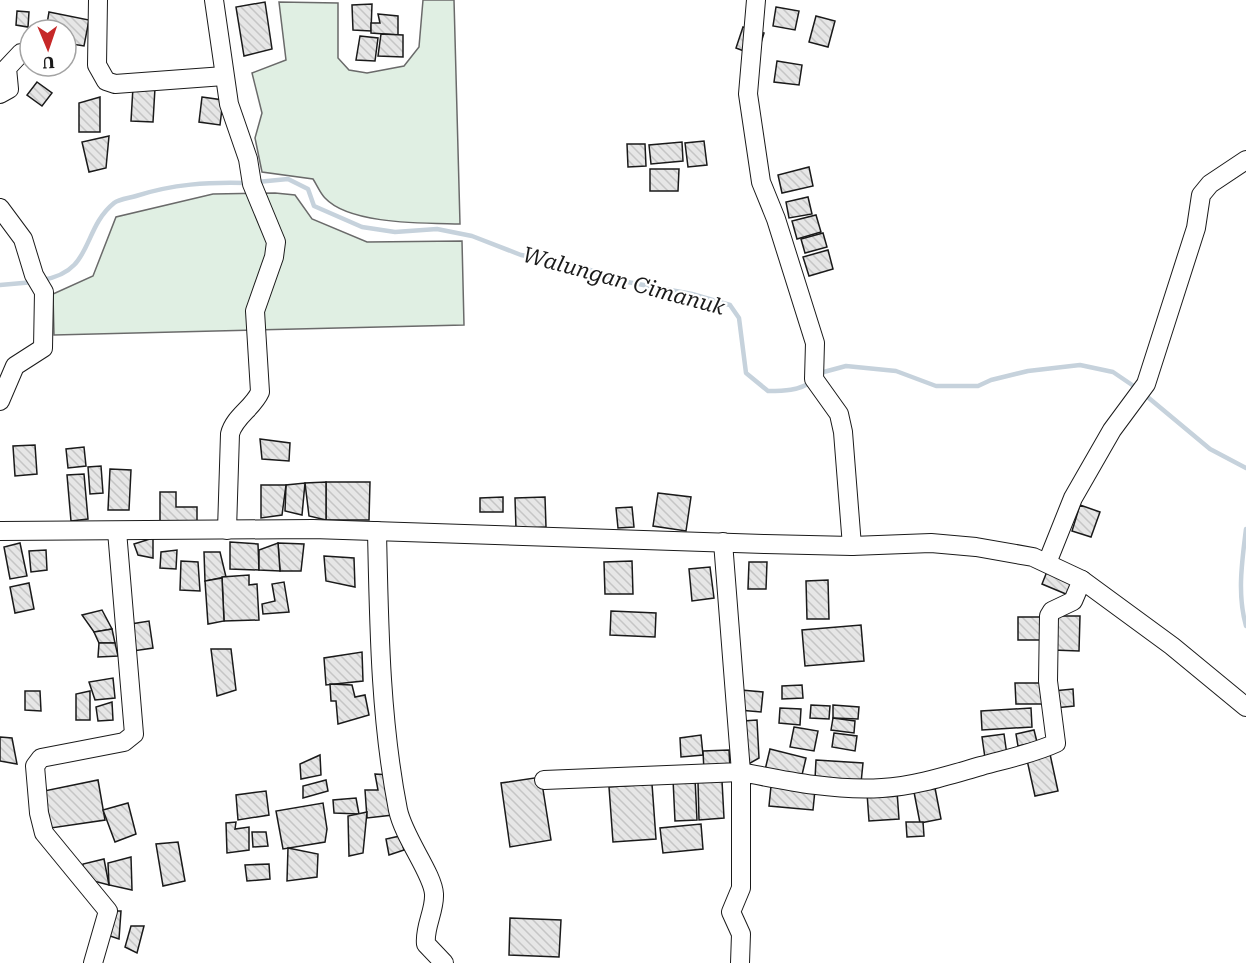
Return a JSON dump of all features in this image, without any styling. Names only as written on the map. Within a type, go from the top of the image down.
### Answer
[{"type":"street","points":[[98,0],[97,65],[106,81],[115,84],[224,76]]},
{"type":"street","points":[[214,0],[229,104],[248,159],[252,184],[275,236],[276,249],[255,310],[260,392],[256,401],[234,424],[230,434],[227,530]]},
{"type":"street","points":[[756,0],[748,94],[761,182],[776,219],[815,343],[814,379],[839,414],[843,432],[852,546]]},
{"type":"street","points":[[0,94],[9,89],[7,68],[18,55]]},
{"type":"street","points":[[1047,563],[1073,498],[1112,430],[1146,384],[1196,228],[1201,195],[1210,184],[1246,160]]},
{"type":"street","points":[[0,208],[23,238],[36,279],[45,295],[43,348],[15,366],[0,401]]},
{"type":"street","points":[[0,531],[377,531],[852,546],[955,544],[1033,557],[1082,580],[1172,646],[1246,707]]},
{"type":"street","points":[[93,963],[108,911],[44,833],[39,813],[35,766],[41,758],[124,742],[134,734],[117,531]]},
{"type":"street","points":[[377,531],[381,681],[398,811],[405,834],[432,884],[433,905],[426,944],[444,963]]},
{"type":"street","points":[[723,542],[741,772],[741,882],[731,912],[741,934],[740,963]]},
{"type":"street","points":[[544,780],[741,772],[795,783],[864,789],[885,788],[927,781],[1056,743],[1048,681],[1049,616],[1052,611],[1073,601],[1082,580]]},
{"type":"green space","points":[[423,0],[454,0],[460,224],[370,218],[337,207],[325,198],[313,179],[262,172],[255,138],[262,113],[252,73],[286,60],[279,2],[338,3],[338,58],[349,70],[367,73],[404,66],[419,47]]},
{"type":"green space","points":[[213,194],[295,195],[312,219],[367,242],[462,241],[464,325],[54,335],[53,294],[93,276],[116,217]]},
{"type":"building","points":[[265,2],[272,49],[244,56],[236,7]]},
{"type":"building","points":[[372,4],[371,31],[353,30],[352,5]]},
{"type":"building","points":[[776,7],[799,11],[795,30],[773,26]]},
{"type":"building","points":[[17,11],[29,12],[29,18],[18,18],[18,25],[16,25]]},
{"type":"building","points":[[49,12],[89,20],[84,46],[78,45],[78,18],[48,18]]},
{"type":"building","points":[[378,14],[398,16],[398,35],[371,33],[371,23],[380,23]]},
{"type":"building","points":[[816,16],[835,21],[828,47],[809,42]]},
{"type":"building","points":[[743,27],[764,33],[757,56],[736,48]]},
{"type":"building","points":[[381,34],[403,35],[403,57],[378,56]]},
{"type":"building","points":[[360,36],[378,38],[375,61],[356,60]]},
{"type":"building","points":[[777,61],[802,65],[799,85],[774,82]]},
{"type":"building","points":[[37,82],[52,93],[42,106],[27,95]]},
{"type":"building","points":[[133,87],[155,88],[153,122],[131,121]]},
{"type":"building","points":[[100,97],[100,132],[79,132],[79,103]]},
{"type":"building","points":[[202,97],[223,100],[220,125],[199,122]]},
{"type":"building","points":[[109,136],[106,168],[89,172],[82,142]]},
{"type":"building","points":[[704,141],[707,165],[688,167],[685,143]]},
{"type":"building","points":[[682,142],[683,161],[651,164],[649,145]]},
{"type":"building","points":[[627,144],[645,144],[646,166],[628,167]]},
{"type":"building","points":[[809,167],[813,186],[782,193],[778,175]]},
{"type":"building","points":[[650,169],[679,169],[678,191],[650,191]]},
{"type":"building","points":[[808,197],[812,214],[789,218],[786,202]]},
{"type":"building","points":[[816,215],[821,232],[797,239],[792,221]]},
{"type":"building","points":[[823,233],[827,247],[805,253],[801,239]]},
{"type":"building","points":[[828,250],[833,269],[809,276],[803,257]]},
{"type":"building","points":[[260,439],[290,443],[289,461],[262,459]]},
{"type":"building","points":[[35,445],[37,474],[15,476],[13,446]]},
{"type":"building","points":[[84,447],[86,466],[68,468],[66,449]]},
{"type":"building","points":[[101,466],[103,493],[90,494],[88,467]]},
{"type":"building","points":[[110,469],[131,470],[129,510],[108,510]]},
{"type":"building","points":[[84,474],[88,519],[71,521],[67,475]]},
{"type":"building","points":[[326,482],[370,482],[369,520],[326,520]]},
{"type":"building","points":[[326,482],[326,520],[309,516],[305,483]]},
{"type":"building","points":[[305,483],[302,515],[285,511],[286,485]]},
{"type":"building","points":[[261,485],[286,485],[282,515],[261,518]]},
{"type":"building","points":[[160,492],[176,492],[176,507],[197,507],[197,522],[160,522]]},
{"type":"building","points":[[658,493],[691,497],[686,531],[653,526]]},
{"type":"building","points":[[503,497],[503,512],[480,512],[480,498]]},
{"type":"building","points":[[545,497],[546,527],[516,529],[515,498]]},
{"type":"building","points":[[1080,505],[1100,512],[1091,537],[1072,531]]},
{"type":"building","points":[[632,507],[634,527],[618,528],[616,508]]},
{"type":"building","points":[[153,538],[153,558],[138,555],[134,544]]},
{"type":"building","points":[[230,542],[258,544],[259,570],[230,569]]},
{"type":"building","points":[[20,543],[27,576],[10,579],[4,547]]},
{"type":"building","points":[[278,543],[304,544],[301,571],[280,571]]},
{"type":"building","points":[[278,543],[280,571],[259,570],[259,550]]},
{"type":"building","points":[[46,550],[47,570],[31,572],[29,551]]},
{"type":"building","points":[[177,550],[176,569],[160,568],[161,552]]},
{"type":"building","points":[[204,552],[220,552],[226,577],[205,581]]},
{"type":"building","points":[[324,556],[354,558],[355,587],[326,581]]},
{"type":"building","points":[[181,561],[198,562],[200,591],[180,590]]},
{"type":"building","points":[[632,561],[633,594],[605,594],[604,562]]},
{"type":"building","points":[[749,562],[767,562],[766,589],[748,589]]},
{"type":"building","points":[[710,567],[714,598],[692,601],[689,569]]},
{"type":"building","points":[[1048,569],[1079,582],[1073,597],[1042,584]]},
{"type":"building","points":[[249,575],[249,585],[257,584],[259,620],[224,621],[222,577]]},
{"type":"building","points":[[222,578],[224,621],[208,624],[205,581]]},
{"type":"building","points":[[828,580],[829,619],[807,619],[806,581]]},
{"type":"building","points":[[284,582],[289,612],[263,614],[262,604],[275,601],[272,584]]},
{"type":"building","points":[[29,583],[34,609],[15,613],[10,587]]},
{"type":"building","points":[[102,610],[112,629],[94,632],[82,615]]},
{"type":"building","points":[[611,611],[656,613],[655,637],[610,635]]},
{"type":"building","points":[[1054,616],[1080,616],[1079,651],[1053,650]]},
{"type":"building","points":[[1018,617],[1045,617],[1046,640],[1018,640]]},
{"type":"building","points":[[149,621],[153,648],[133,651],[131,624]]},
{"type":"building","points":[[861,625],[864,661],[805,666],[802,630]]},
{"type":"building","points":[[112,629],[115,643],[99,643],[94,632]]},
{"type":"building","points":[[99,643],[115,643],[118,656],[98,657]]},
{"type":"building","points":[[211,649],[231,649],[236,690],[217,696]]},
{"type":"building","points":[[362,652],[363,681],[326,685],[324,658]]},
{"type":"building","points":[[113,678],[115,698],[95,700],[89,682]]},
{"type":"building","points":[[1015,683],[1043,683],[1043,704],[1016,704]]},
{"type":"building","points":[[330,684],[352,685],[355,697],[365,695],[369,715],[338,724],[336,701],[331,701]]},
{"type":"building","points":[[802,685],[803,698],[782,699],[782,686]]},
{"type":"building","points":[[1073,689],[1074,706],[1055,708],[1053,691]]},
{"type":"building","points":[[741,690],[763,692],[761,712],[739,710]]},
{"type":"building","points":[[25,691],[40,691],[41,711],[25,710]]},
{"type":"building","points":[[90,691],[90,720],[76,720],[76,694]]},
{"type":"building","points":[[112,702],[113,720],[98,721],[96,707]]},
{"type":"building","points":[[811,705],[830,706],[829,719],[810,718]]},
{"type":"building","points":[[833,705],[859,707],[858,719],[833,718]]},
{"type":"building","points":[[780,708],[801,709],[800,725],[779,723]]},
{"type":"building","points":[[1031,708],[1032,727],[982,730],[981,711]]},
{"type":"building","points":[[833,718],[855,721],[854,733],[831,730]]},
{"type":"building","points":[[757,720],[759,758],[745,766],[743,721]]},
{"type":"building","points":[[794,727],[818,731],[814,751],[790,747]]},
{"type":"building","points":[[1034,730],[1037,742],[1018,746],[1016,734]]},
{"type":"building","points":[[834,733],[857,736],[855,751],[832,747]]},
{"type":"building","points":[[1004,734],[1007,755],[985,758],[982,737]]},
{"type":"building","points":[[701,735],[703,755],[681,757],[680,738]]},
{"type":"building","points":[[0,737],[12,738],[17,764],[0,761]]},
{"type":"building","points":[[770,749],[806,758],[801,779],[765,770]]},
{"type":"building","points":[[729,750],[730,769],[704,771],[703,751]]},
{"type":"building","points":[[1050,754],[1058,791],[1035,796],[1027,760]]},
{"type":"building","points":[[320,755],[321,775],[301,779],[300,764]]},
{"type":"building","points":[[816,760],[863,763],[861,783],[815,779]]},
{"type":"building","points":[[375,774],[390,775],[393,815],[367,818],[365,790],[378,790]]},
{"type":"building","points":[[541,777],[551,840],[510,847],[501,783]]},
{"type":"building","points":[[695,778],[697,820],[675,821],[673,779]]},
{"type":"building","points":[[98,780],[105,820],[51,828],[44,791]]},
{"type":"building","points":[[326,780],[328,791],[303,798],[303,786]]},
{"type":"building","points":[[722,781],[724,818],[699,820],[698,782]]},
{"type":"building","points":[[652,784],[656,839],[613,842],[609,787]]},
{"type":"building","points":[[771,786],[815,790],[813,810],[769,806]]},
{"type":"building","points":[[935,788],[941,819],[920,823],[914,792]]},
{"type":"building","points":[[266,791],[269,815],[238,820],[236,795]]},
{"type":"building","points":[[897,791],[899,819],[869,821],[867,793]]},
{"type":"building","points":[[356,798],[359,814],[334,813],[333,800]]},
{"type":"building","points":[[128,803],[136,834],[115,842],[103,810]]},
{"type":"building","points":[[323,803],[327,829],[325,842],[283,849],[276,811]]},
{"type":"building","points":[[367,812],[363,853],[349,856],[348,816]]},
{"type":"building","points":[[236,822],[235,829],[249,827],[249,850],[227,853],[226,823]]},
{"type":"building","points":[[906,822],[923,822],[924,836],[907,837]]},
{"type":"building","points":[[701,824],[703,849],[663,853],[660,828]]},
{"type":"building","points":[[252,832],[266,832],[268,846],[253,847]]},
{"type":"building","points":[[400,836],[404,850],[389,855],[386,839]]},
{"type":"building","points":[[178,842],[185,881],[163,886],[156,844]]},
{"type":"building","points":[[288,848],[318,854],[317,877],[287,881]]},
{"type":"building","points":[[131,857],[132,890],[109,885],[108,863]]},
{"type":"building","points":[[104,859],[109,885],[82,878],[83,864]]},
{"type":"building","points":[[269,864],[270,879],[247,881],[245,865]]},
{"type":"building","points":[[108,911],[121,911],[119,939],[107,935]]},
{"type":"building","points":[[510,918],[561,920],[559,957],[509,955]]},
{"type":"building","points":[[131,926],[144,926],[137,953],[125,947]]},
{"type":"waterway","name":"Walungan Cimanuk","points":[[257,182],[288,179],[308,189],[314,206],[362,227],[395,232],[437,229],[472,236],[521,255],[572,264],[622,281],[692,294],[730,305],[739,318],[746,373],[768,391],[796,389],[812,381]]},
{"type":"waterway","name":"Walungan Cimanuk","points":[[42,280],[59,276],[71,268],[85,249],[96,225],[116,202],[177,186],[246,183]]},
{"type":"waterway","name":"Walungan Cimanuk","points":[[0,285],[34,282]]},
{"type":"waterway","name":"Walungan Cimanuk","points":[[820,373],[846,366],[896,371],[936,386],[978,386],[991,380],[1028,371],[1080,365],[1113,372],[1138,389]]},
{"type":"waterway","name":"Walungan Cimanuk","points":[[1144,394],[1210,449],[1246,468]]},
{"type":"waterway","name":"Walungan Cimanuk","points":[[1246,529],[1241,590],[1246,626]]}]
